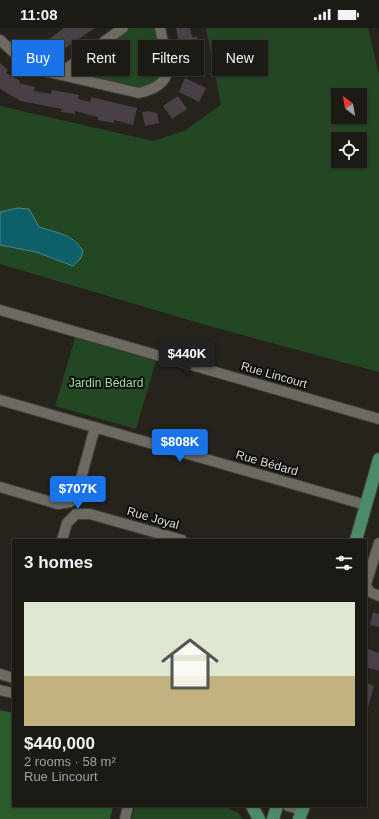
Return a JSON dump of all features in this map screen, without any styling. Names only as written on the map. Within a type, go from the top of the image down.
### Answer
[{"type":"main road","points":[[356,539],[379,459]]},
{"type":"main road","points":[[253,807],[259,819]]},
{"type":"main road","points":[[273,819],[277,807]]},
{"type":"street","points":[[64,70],[124,28]]},
{"type":"street","points":[[64,75],[140,93],[153,90],[165,82],[168,70],[160,28]]},
{"type":"street","points":[[0,40],[12,51]]},
{"type":"street","name":"Rue Lincourt","points":[[0,310],[379,419]]},
{"type":"street","name":"Rue Bédard","points":[[0,400],[366,505]]},
{"type":"street","points":[[0,487],[58,504],[70,502],[76,497],[95,428]]},
{"type":"street","name":"Rue Joyal","points":[[62,539],[67,523],[76,514],[90,514],[178,539]]},
{"type":"street","points":[[370,590],[379,543]]},
{"type":"street","points":[[0,674],[12,678]]},
{"type":"street","points":[[0,690],[12,694]]},
{"type":"street","points":[[125,819],[128,807]]},
{"type":"street","points":[[290,807],[302,812]]},
{"type":"green space","points":[[124,28],[160,28],[161,40],[138,40],[138,76],[164,76],[165,82],[139,93],[64,75],[64,70],[72,65],[72,76],[130,76],[130,40],[107,40]]},
{"type":"green space","points":[[206,28],[368,28],[379,75],[379,372],[209,326],[0,264],[0,106],[153,141],[184,131],[221,105],[215,76],[268,76],[268,40],[212,40],[212,59]]},
{"type":"green space","name":"Jardin Bédard","points":[[75,338],[156,361],[136,429],[55,406]]},
{"type":"green space","points":[[0,710],[12,713],[12,807],[113,807],[110,819],[0,819]]},
{"type":"green space","points":[[135,807],[226,807],[238,813],[243,819],[132,819]]},
{"type":"water","points":[[18,208],[29,209],[39,227],[64,235],[74,241],[83,251],[81,258],[73,266],[36,252],[0,245],[0,212]]},
{"type":"building","points":[[64,28],[95,28],[77,40],[72,40],[72,43],[64,49],[64,40],[48,40]]},
{"type":"building","points":[[176,28],[190,28],[192,37],[197,37],[198,40],[178,40]]},
{"type":"building","points":[[0,63],[8,70],[6,73],[20,81],[19,83],[35,87],[34,91],[51,94],[52,90],[79,95],[78,99],[90,102],[91,97],[137,108],[133,125],[114,120],[114,123],[98,120],[98,117],[75,111],[75,114],[61,112],[62,109],[21,101],[0,89]]},
{"type":"building","points":[[185,78],[206,88],[199,102],[179,92]]},
{"type":"building","points":[[178,96],[187,109],[172,119],[163,106]]},
{"type":"building","points":[[148,111],[157,113],[159,123],[145,126],[142,112]]},
{"type":"building","points":[[373,612],[379,614],[379,627],[370,625]]},
{"type":"building","points":[[368,649],[379,653],[379,671],[367,667]]},
{"type":"building","points":[[367,683],[374,686],[367,707]]}]
